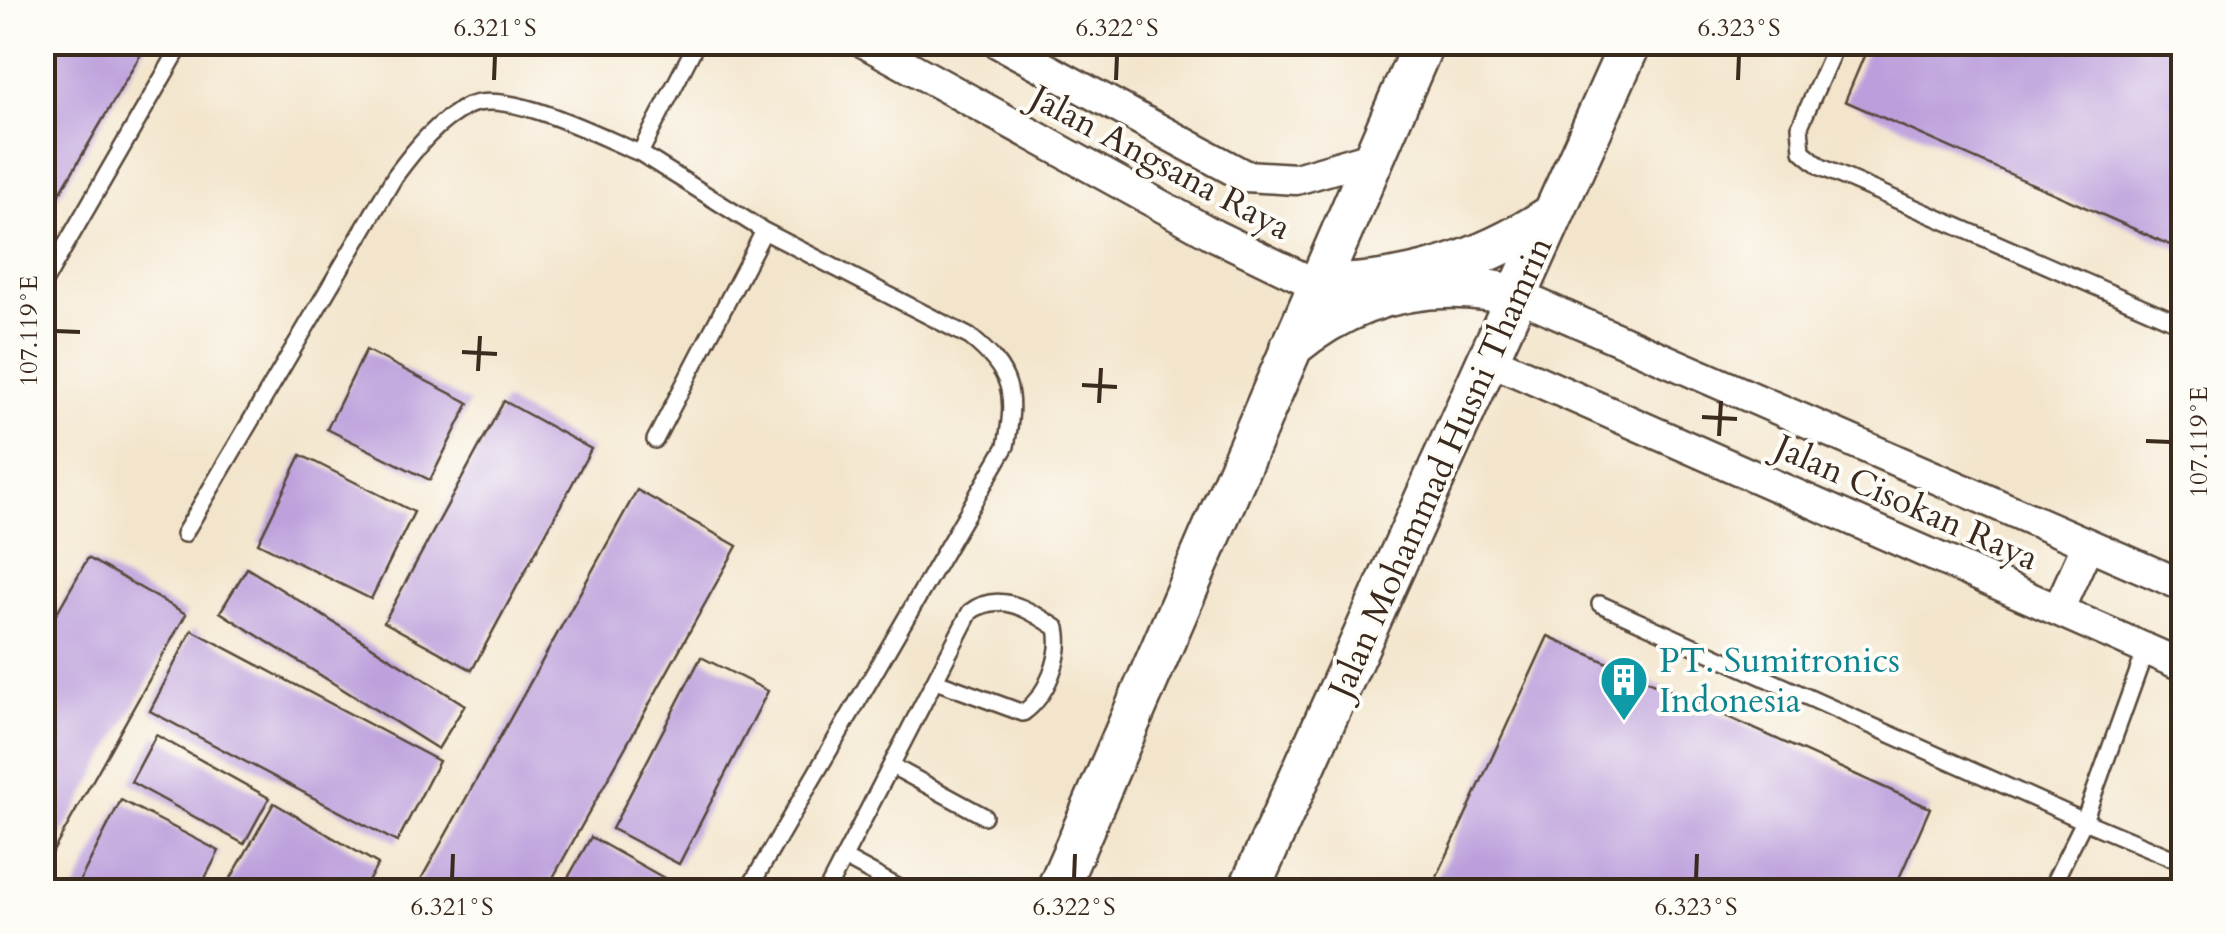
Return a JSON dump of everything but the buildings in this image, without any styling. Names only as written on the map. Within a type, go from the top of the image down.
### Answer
[{"type":"street","name":"Jalan Angsana Raya","points":[[864,42],[1214,235],[1317,284]]},
{"type":"street","name":"Jalan Angsana Raya","points":[[997,42],[1245,176],[1296,179],[1376,156]]},
{"type":"street","points":[[1056,892],[1424,42]]},
{"type":"street","name":"Jalan Mohammad Husni Thamrin","points":[[1248,892],[1632,42]]},
{"type":"street","points":[[1317,284],[1380,282],[1440,269],[1498,248],[1552,216]]},
{"type":"street","points":[[1290,348],[1330,319],[1398,292],[1458,286],[1519,296]]},
{"type":"street","name":"Jalan Cisokan Raya","points":[[1519,296],[2184,586]]},
{"type":"street","name":"Jalan Cisokan Raya","points":[[1490,360],[2184,666]]},
{"type":"street","points":[[2058,610],[2088,544]]},
{"type":"lane","points":[[42,286],[184,42]]},
{"type":"lane","points":[[640,153],[697,42]]},
{"type":"lane","points":[[1837,42],[1800,126],[1802,151],[1822,167],[2184,325]]},
{"type":"lane","points":[[184,534],[395,176],[424,138],[471,104],[510,104],[640,153],[764,231],[970,337],[989,352],[1009,382],[1014,405],[1006,446],[748,892]]},
{"type":"lane","points":[[655,440],[764,231]]},
{"type":"lane","points":[[826,892],[970,612],[982,602],[1017,606],[1056,628],[1060,654],[1035,705],[1024,713],[936,681]]},
{"type":"lane","points":[[1600,604],[2184,862]]},
{"type":"lane","points":[[2049,892],[2084,821],[2146,649]]},
{"type":"lane","points":[[892,766],[984,816]]},
{"type":"lane","points":[[844,858],[907,892]]},
{"type":"place","name":"PT. Sumitronics Indonesia","points":[[1624,722]]}]
